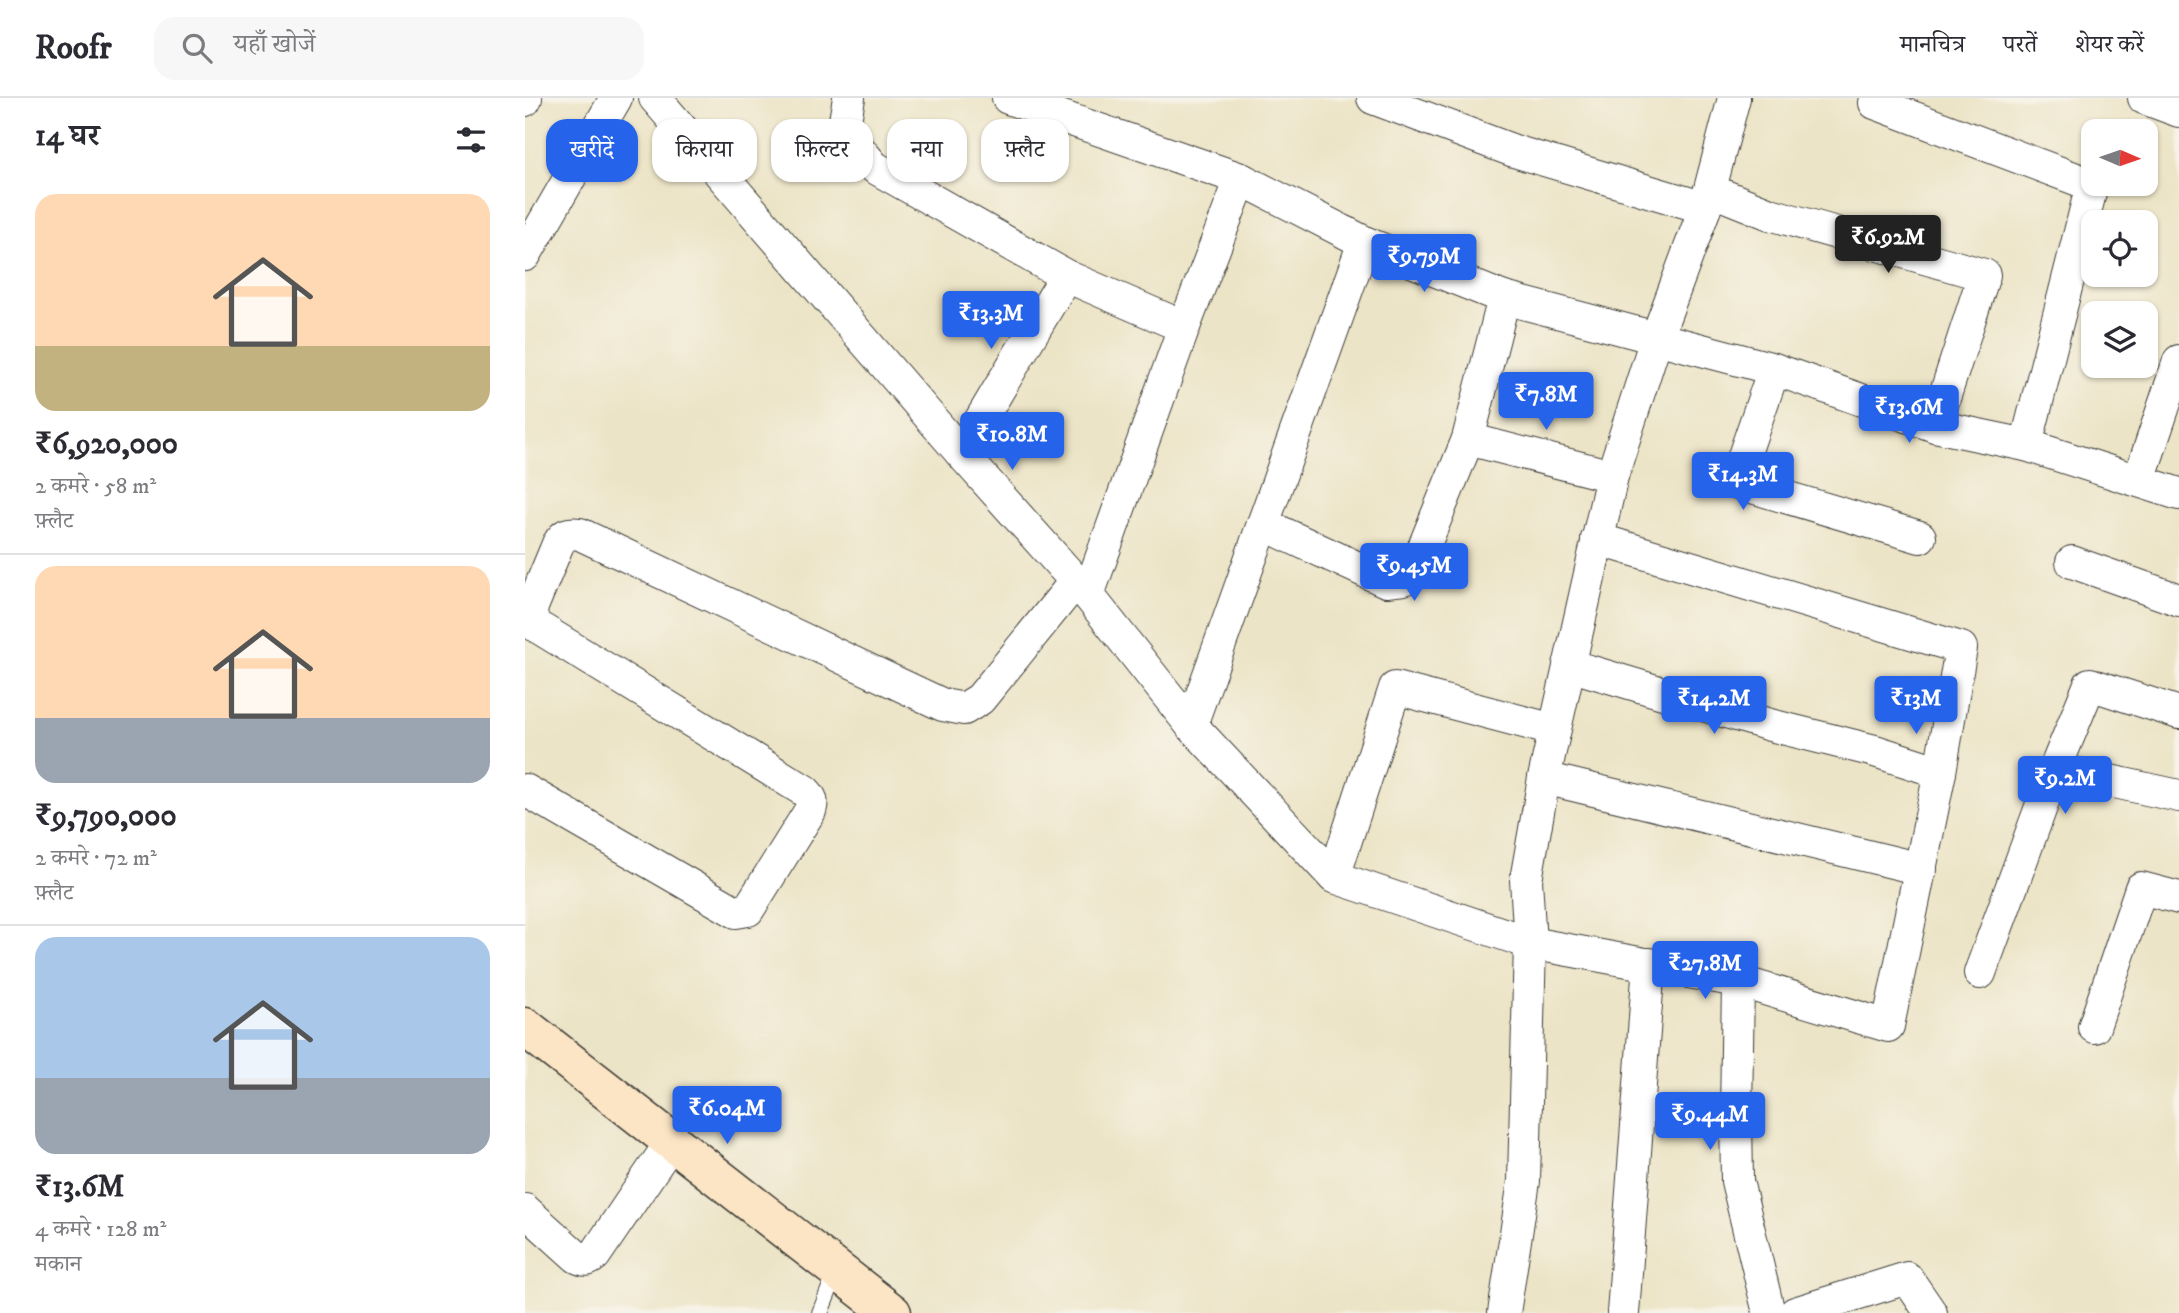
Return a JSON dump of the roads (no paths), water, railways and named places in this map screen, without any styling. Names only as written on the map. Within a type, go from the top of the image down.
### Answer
[{"type":"street","points":[[525,255],[616,98]]},
{"type":"street","points":[[655,98],[1082,589],[1191,724],[1334,877],[1530,943],[1738,981],[1888,1026],[1940,772],[1961,649],[1597,538]]},
{"type":"street","points":[[849,98],[845,121],[848,136],[874,167],[1066,276],[1184,327]]},
{"type":"street","points":[[1008,98],[1241,178],[1364,242],[1504,298],[1774,369],[1935,426],[2026,445],[2179,494]]},
{"type":"street","points":[[1373,98],[1514,151],[1770,214],[1985,275],[1935,426]]},
{"type":"street","points":[[1504,1313],[1524,1181],[1530,943],[1526,880],[1544,778],[1612,476],[1657,339],[1708,199],[1734,98]]},
{"type":"street","points":[[2144,98],[2178,107]]},
{"type":"street","points":[[1875,103],[2091,185],[2026,445]]},
{"type":"street","points":[[525,790],[736,912],[748,910],[810,811],[811,797],[529,622],[563,536],[570,532],[580,534],[943,705],[964,709],[980,699],[1082,589],[1241,178]]},
{"type":"street","points":[[1191,724],[1364,242]]},
{"type":"street","points":[[961,453],[1066,276]]},
{"type":"street","points":[[1263,524],[1386,581],[1404,579],[1415,569],[1468,439],[1504,298]]},
{"type":"street","points":[[2139,480],[2179,361]]},
{"type":"street","points":[[1774,369],[1735,482],[1920,537]]},
{"type":"street","points":[[1468,439],[1612,476]]},
{"type":"street","points":[[2072,562],[2179,600]]},
{"type":"street","points":[[1569,664],[1770,725],[1875,751],[1940,772]]},
{"type":"street","points":[[1980,973],[2055,768],[2089,684],[2179,713]]},
{"type":"street","points":[[1334,877],[1395,688],[1554,730]]},
{"type":"street","points":[[2055,768],[2179,796]]},
{"type":"street","points":[[1544,778],[1921,869]]},
{"type":"street","points":[[2094,1027],[2141,888],[2179,898]]},
{"type":"street","points":[[1623,1313],[1649,964]]},
{"type":"street","points":[[1738,981],[1737,1181],[1769,1313]]},
{"type":"street","points":[[525,1027],[892,1313]]},
{"type":"street","points":[[525,1210],[577,1257],[584,1261],[590,1259],[672,1141]]},
{"type":"street","points":[[1795,1313],[1907,1278],[1931,1313]]},
{"type":"lane","points":[[820,1313],[837,1270]]}]
